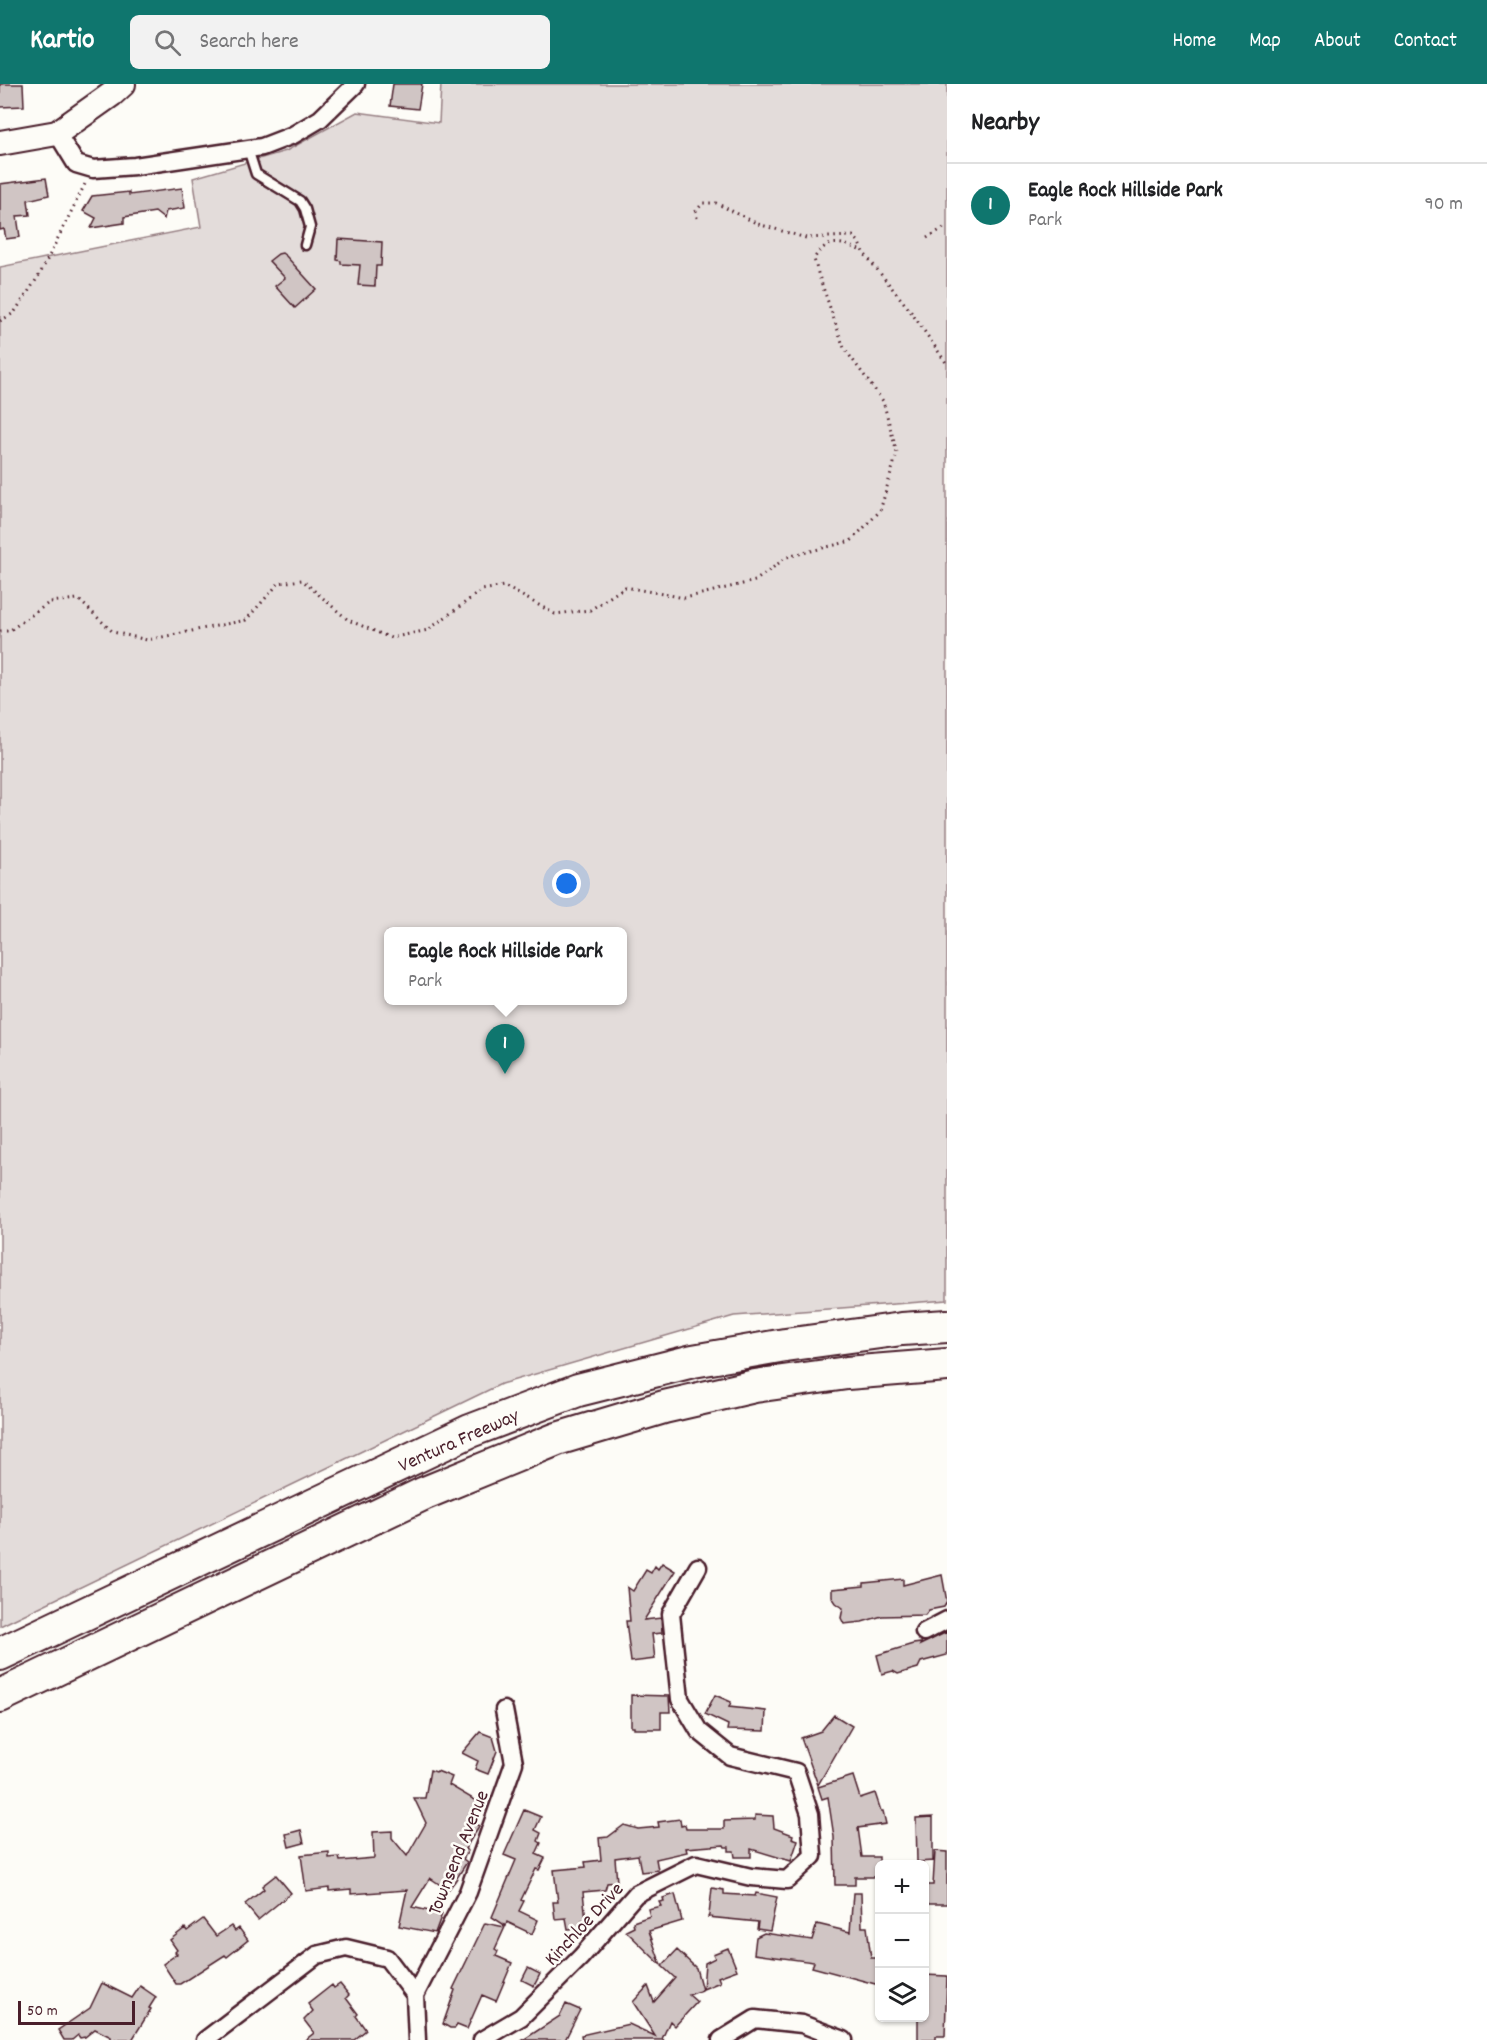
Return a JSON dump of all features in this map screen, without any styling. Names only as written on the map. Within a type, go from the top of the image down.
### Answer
[{"type":"highway","name":"Ventura Freeway","points":[[0,1654],[470,1431],[578,1389],[693,1361],[786,1345],[902,1329],[947,1326]]},
{"type":"highway","points":[[786,1345],[808,1353],[927,1340],[947,1340]]},
{"type":"highway","points":[[0,1696],[425,1493],[557,1439],[664,1407],[755,1386],[847,1373],[947,1365]]},
{"type":"highway","points":[[0,1711],[490,1483],[558,1459],[682,1422],[794,1397],[910,1383],[947,1382]]},
{"type":"highway","points":[[0,1666],[33,1639]]},
{"type":"street","points":[[0,143],[57,133],[123,84]]},
{"type":"street","points":[[57,133],[76,164],[93,169],[135,166],[262,147],[293,135],[320,119],[356,84]]},
{"type":"street","name":"Kinchloe Drive","points":[[482,2040],[520,2017],[582,1957],[636,1894],[696,1864],[751,1877],[787,1880],[813,1856],[810,1814],[796,1772],[730,1756],[699,1731],[680,1699],[671,1614],[698,1567]]},
{"type":"street","points":[[924,1632],[947,1620]]},
{"type":"street","name":"Townsend Avenue","points":[[417,2040],[416,1995],[468,1892],[514,1763],[504,1710]]},
{"type":"street","points":[[205,2040],[317,1954],[346,1948],[387,1958],[416,1995]]},
{"type":"street","points":[[721,2040],[755,2019],[802,2024],[844,2040]]},
{"type":"lane","points":[[248,149],[256,174],[300,201],[305,209],[310,227],[305,245]]},
{"type":"path","points":[[0,321],[14,313],[40,274],[93,169]]},
{"type":"path","points":[[697,218],[696,211],[703,203],[716,203],[758,224],[806,238],[853,236],[863,252],[909,309],[947,364]]},
{"type":"path","points":[[927,238],[947,226]]},
{"type":"path","points":[[0,631],[9,631],[50,602],[78,598],[113,632],[147,640],[246,620],[279,583],[302,580],[348,620],[391,638],[428,630],[482,590],[504,586],[555,614],[590,610],[625,587],[685,597],[755,581],[787,557],[850,541],[880,511],[897,453],[884,401],[844,348],[814,259],[819,250],[828,244],[850,245],[863,252]]},
{"type":"shaded area","points":[[441,84],[947,84],[947,1300],[734,1316],[501,1384],[0,1626],[0,267],[201,227],[193,178],[286,151],[357,112],[439,123]]},
{"type":"building","points":[[0,84],[23,84],[24,106],[0,107]]},
{"type":"building","points":[[393,84],[422,84],[418,109],[390,106]]},
{"type":"building","points":[[46,178],[49,195],[28,200],[30,215],[17,216],[20,237],[6,239],[4,229],[0,230],[0,184]]},
{"type":"building","points":[[182,188],[185,208],[166,211],[164,219],[155,212],[124,217],[124,223],[91,228],[96,218],[83,211],[92,196],[129,192],[129,195]]},
{"type":"building","points":[[338,239],[382,242],[381,266],[376,266],[375,286],[358,285],[360,265],[341,264],[341,261],[337,260]]},
{"type":"building","points":[[282,253],[316,289],[295,308],[275,286],[285,278],[269,261]]},
{"type":"building","points":[[662,1563],[675,1571],[644,1620],[661,1618],[662,1633],[652,1634],[655,1659],[631,1662],[626,1621],[630,1621],[627,1587],[633,1591],[646,1570],[651,1573],[655,1566],[658,1569]]},
{"type":"building","points":[[942,1575],[947,1602],[944,1607],[929,1610],[925,1615],[882,1616],[844,1624],[841,1618],[843,1608],[832,1597],[832,1589],[903,1579],[903,1585]]},
{"type":"building","points":[[947,1632],[947,1655],[921,1662],[918,1668],[898,1674],[893,1671],[882,1674],[877,1655],[913,1644],[921,1643],[920,1645]]},
{"type":"building","points":[[631,1695],[669,1696],[670,1712],[661,1712],[661,1729],[631,1727]]},
{"type":"building","points":[[715,1695],[731,1702],[729,1707],[766,1711],[765,1731],[727,1730],[728,1725],[705,1714]]},
{"type":"building","points":[[834,1715],[852,1726],[818,1785],[801,1738],[821,1731]]},
{"type":"building","points":[[480,1732],[493,1737],[497,1751],[488,1774],[475,1769],[478,1761],[462,1753]]},
{"type":"building","points":[[430,1770],[452,1777],[449,1785],[485,1806],[474,1823],[479,1826],[465,1849],[468,1851],[463,1859],[467,1862],[455,1881],[448,1890],[430,1878],[412,1907],[442,1914],[435,1933],[399,1926],[407,1890],[351,1894],[351,1889],[329,1891],[329,1888],[306,1891],[301,1855],[329,1852],[329,1858],[339,1857],[340,1861],[374,1858],[373,1832],[392,1831],[392,1838],[407,1856],[426,1823],[414,1798],[425,1798]]},
{"type":"building","points":[[853,1776],[860,1798],[875,1793],[886,1824],[858,1828],[862,1857],[879,1857],[879,1860],[875,1860],[875,1877],[855,1877],[855,1885],[835,1885],[834,1837],[828,1797],[822,1799],[818,1787]]},
{"type":"building","points":[[524,1810],[541,1817],[535,1830],[541,1833],[538,1841],[541,1843],[536,1854],[545,1858],[539,1870],[536,1869],[521,1900],[524,1901],[519,1911],[538,1920],[532,1934],[507,1922],[506,1926],[492,1917],[516,1860],[504,1855]]},
{"type":"building","points":[[755,1815],[773,1816],[774,1828],[793,1835],[792,1838],[798,1840],[791,1861],[751,1849],[751,1857],[735,1857],[734,1851],[729,1851],[729,1847],[724,1845],[686,1848],[687,1852],[656,1859],[658,1870],[641,1872],[638,1855],[615,1858],[617,1882],[607,1883],[605,1890],[583,1892],[586,1920],[582,1921],[583,1928],[568,1929],[566,1918],[555,1919],[553,1902],[558,1902],[554,1870],[586,1867],[585,1862],[601,1860],[599,1838],[608,1837],[624,1825],[638,1829],[659,1827],[658,1822],[680,1819],[681,1826],[685,1825],[686,1829],[724,1829],[724,1821],[755,1820]]},
{"type":"building","points":[[933,1817],[933,1861],[917,1860],[916,1818]]},
{"type":"building","points":[[301,1830],[304,1843],[289,1847],[286,1834]]},
{"type":"building","points":[[935,1851],[947,1852],[947,1904],[929,1904],[929,1885],[933,1885]]},
{"type":"building","points":[[276,1875],[291,1893],[258,1920],[245,1904],[264,1889],[262,1886]]},
{"type":"building","points":[[712,1888],[724,1890],[724,1894],[755,1896],[756,1893],[777,1897],[770,1931],[757,1929],[758,1922],[708,1917]]},
{"type":"building","points":[[853,1893],[861,1893],[862,1927],[867,1927],[871,1958],[875,1958],[875,1984],[812,1967],[814,1962],[754,1954],[756,1937],[764,1933],[812,1940],[817,1924],[850,1932]]},
{"type":"building","points":[[675,1894],[682,1921],[649,1931],[661,1965],[626,1931],[634,1927],[633,1922],[650,1916],[648,1909],[661,1906],[659,1902],[664,1901],[663,1898]]},
{"type":"building","points":[[203,1919],[216,1936],[231,1926],[235,1931],[239,1928],[248,1940],[227,1957],[225,1955],[180,1984],[176,1984],[163,1964],[177,1954],[170,1940],[185,1928],[187,1931]]},
{"type":"building","points":[[485,1923],[505,1927],[495,1949],[498,1951],[496,1956],[512,1963],[496,2001],[482,1995],[467,2029],[457,2025],[455,2028],[450,2028],[443,2024],[455,1990],[453,1989]]},
{"type":"building","points":[[728,1948],[737,1970],[718,1977],[720,1982],[703,1989],[705,1963],[715,1958],[713,1954]]},
{"type":"building","points":[[677,1950],[696,1968],[702,1990],[689,1995],[697,2002],[675,2026],[670,2021],[662,2039],[664,2040],[582,2040],[581,2035],[629,2024],[655,2036],[633,2002],[648,1986],[654,2002],[675,1978],[662,1966]]},
{"type":"building","points":[[528,1968],[540,1974],[534,1986],[522,1980]]},
{"type":"building","points":[[929,1975],[947,1976],[945,2036],[936,2036],[936,2040],[918,2040],[918,2022],[929,2022]]},
{"type":"building","points":[[102,1983],[132,1998],[140,1986],[156,1997],[132,2040],[111,2040],[111,2037],[95,2029],[85,2037],[80,2038],[78,2035],[72,2040],[64,2040],[58,2030],[90,2008]]},
{"type":"building","points":[[340,1984],[349,1995],[346,1998],[366,2030],[354,2040],[305,2040],[314,2033],[304,2020],[313,2011],[308,2004],[332,1985],[334,1988]]},
{"type":"building","points":[[566,2004],[580,2010],[565,2040],[523,2040],[560,2016]]},
{"type":"place","name":"Eagle Rock Hillside Park","points":[[505,1074]]}]
